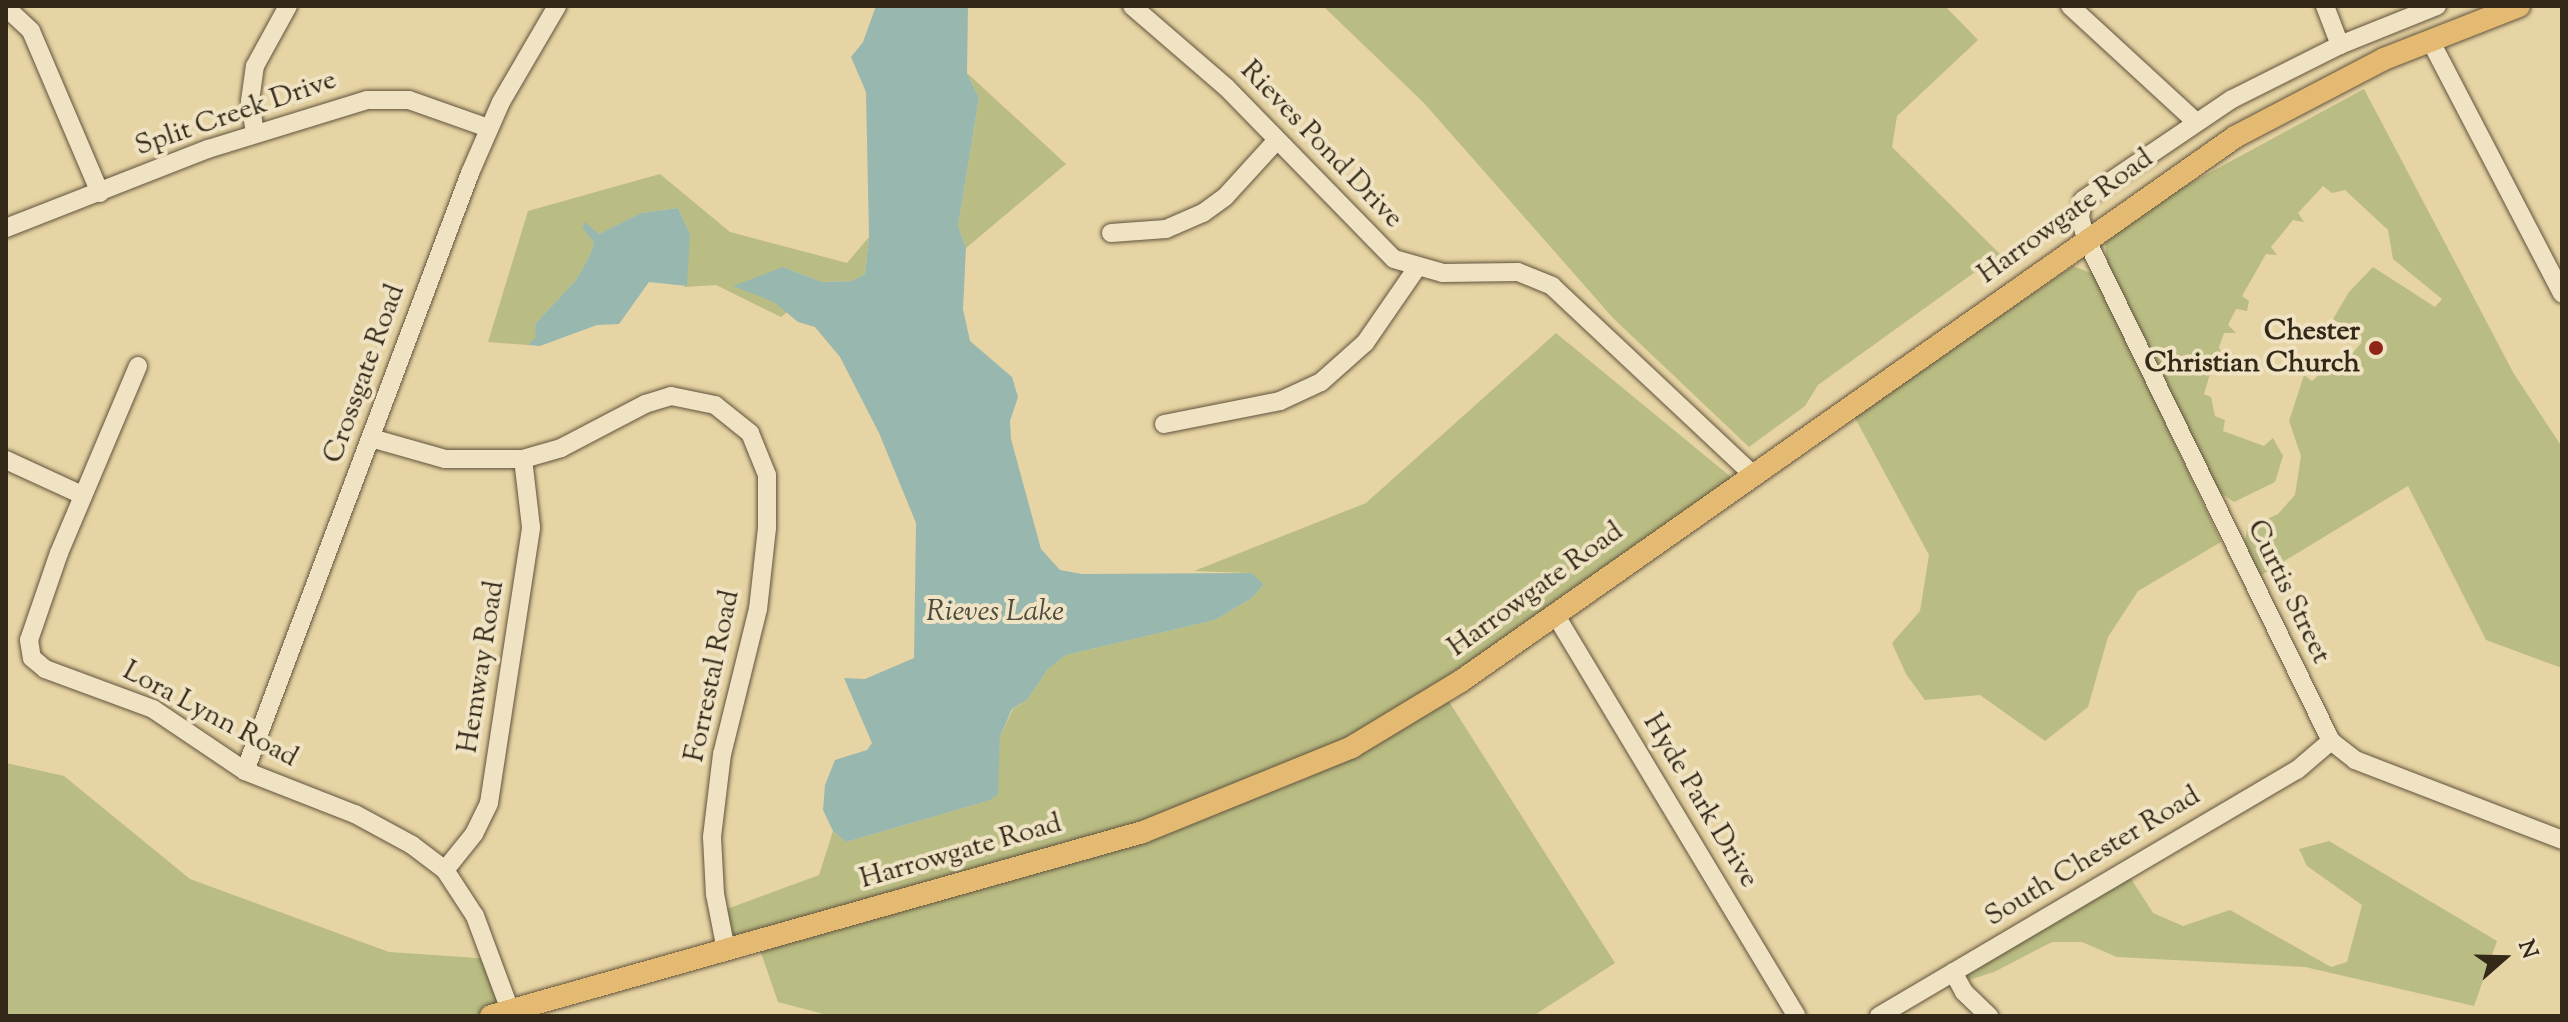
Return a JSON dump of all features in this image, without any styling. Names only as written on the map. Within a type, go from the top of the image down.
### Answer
[{"type":"main road","name":"Harrowgate Road","points":[[500,1013],[1143,832],[1275,783],[1410,714],[2086,239],[2261,121],[2430,40],[2519,6]]},
{"type":"street","points":[[255,133],[250,101],[255,66],[288,6]]},
{"type":"street","name":"Crossgate Road","points":[[245,771],[488,128],[557,6]]},
{"type":"street","name":"Rieves Pond Drive","points":[[1132,6],[1209,71],[1382,249],[1416,269],[1443,273],[1500,270],[1552,286],[1751,473]]},
{"type":"street","points":[[2070,6],[2196,122]]},
{"type":"street","points":[[2325,6],[2340,45]]},
{"type":"street","points":[[2086,239],[2080,217],[2083,200],[2196,122],[2340,45],[2437,6]]},
{"type":"street","points":[[12,13],[31,31],[100,193]]},
{"type":"street","points":[[2430,40],[2562,294]]},
{"type":"street","name":"Split Creek Drive","points":[[6,228],[255,133],[328,109],[386,98],[409,100],[488,128]]},
{"type":"street","points":[[1111,233],[1166,229],[1203,213],[1225,197],[1277,140]]},
{"type":"street","name":"Curtis Street","points":[[2086,239],[2331,741],[2355,760],[2562,840]]},
{"type":"street","points":[[1164,424],[1280,401],[1321,382],[1365,343],[1416,269]]},
{"type":"street","points":[[6,460],[82,495],[138,366]]},
{"type":"street","name":"Forrestal Road","points":[[523,459],[561,448],[659,398],[700,399],[739,421],[762,455],[768,497],[758,609],[722,754],[712,837],[715,894],[726,950]]},
{"type":"street","points":[[371,438],[445,459],[523,459]]},
{"type":"street","name":"Hemway Road","points":[[445,870],[474,834],[489,803],[530,536],[531,504],[523,459]]},
{"type":"street","name":"Lora Lynn Road","points":[[82,495],[29,647],[45,669],[153,709],[245,771],[381,826],[445,870],[475,916],[500,1013]]},
{"type":"street","name":"Hyde Park Drive","points":[[1555,614],[1797,1016]]},
{"type":"street","name":"South Chester Road","points":[[1879,1016],[2297,770],[2331,741]]},
{"type":"street","points":[[1953,972],[1964,992],[1989,1016]]},
{"type":"green space","points":[[1323,6],[1945,6],[1978,40],[1897,116],[1892,147],[2000,254],[1818,385],[1805,406],[1749,447],[1613,318],[1424,103]]},
{"type":"green space","points":[[967,73],[1066,164],[966,248],[958,226],[979,98]]},
{"type":"green space","points":[[2364,89],[2514,374],[2562,447],[2562,668],[2486,640],[2408,486],[2258,577],[2244,549],[2247,528],[2278,514],[2295,495],[2301,456],[2289,421],[2304,375],[2312,381],[2328,367],[2336,372],[2362,342],[2338,329],[2341,324],[2333,319],[2349,292],[2373,267],[2435,307],[2442,299],[2393,259],[2388,230],[2345,190],[2332,193],[2323,186],[2298,213],[2304,222],[2293,220],[2271,247],[2277,255],[2266,254],[2242,296],[2249,301],[2247,311],[2236,309],[2228,325],[2236,333],[2224,333],[2219,347],[2224,362],[2220,368],[2212,367],[2204,394],[2211,397],[2215,416],[2225,420],[2223,431],[2264,446],[2273,438],[2283,456],[2275,482],[2234,502],[2219,492],[2107,265],[2105,241],[2159,200]]},
{"type":"green space","points":[[660,174],[730,232],[847,263],[869,237],[865,274],[852,281],[822,282],[783,267],[792,308],[781,317],[716,285],[685,287],[680,276],[690,234],[678,208],[641,213],[599,234],[582,228],[594,242],[590,255],[576,280],[535,324],[537,337],[528,345],[488,342],[528,211]]},
{"type":"green space","points":[[2073,266],[2096,275],[2221,542],[2138,591],[2108,637],[2088,707],[2045,741],[1980,695],[1925,700],[1906,674],[1892,643],[1920,611],[1929,555],[1854,416]]},
{"type":"green space","points":[[1556,333],[1737,482],[1461,681],[1275,783],[726,950],[719,912],[819,875],[833,831],[846,842],[991,800],[997,794],[1000,737],[1013,709],[1027,700],[1048,669],[1066,655],[1215,620],[1252,598],[1264,584],[1250,573],[1194,571],[1366,503]]},
{"type":"green space","points":[[1448,700],[1615,963],[1533,1016],[831,1016],[778,1002],[760,950],[1104,853],[1305,779]]},
{"type":"green space","points":[[6,763],[64,776],[190,879],[389,952],[492,959],[510,1010],[491,1016],[6,1016]]},
{"type":"green space","points":[[2329,841],[2497,941],[2474,1006],[2305,967],[2117,957],[2082,942],[2052,942],[1994,972],[1956,984],[1949,980],[2128,874],[2153,913],[2183,926],[2230,910],[2331,967],[2347,962],[2362,905],[2307,866],[2299,849]]},
{"type":"water","name":"Rieves Lake","points":[[876,6],[968,6],[967,73],[979,98],[958,226],[966,248],[963,309],[970,341],[1012,377],[1018,397],[1010,421],[1011,439],[1041,549],[1060,570],[1082,574],[1251,573],[1264,584],[1252,598],[1215,620],[1066,655],[1048,669],[1027,700],[1012,709],[1000,737],[998,794],[991,800],[846,842],[833,831],[823,810],[825,785],[835,760],[867,750],[872,743],[844,678],[865,679],[914,658],[916,523],[879,433],[840,357],[815,327],[798,322],[774,302],[733,286],[783,267],[822,282],[852,281],[865,274],[869,237],[866,92],[851,57],[863,42]]},
{"type":"water","points":[[678,208],[690,234],[687,286],[649,282],[619,324],[597,325],[540,346],[528,345],[536,337],[535,324],[576,280],[590,255],[594,242],[582,228],[585,222],[599,234],[641,213]]},
{"type":"place","name":"Chester Christian Church","points":[[2376,348]]}]
